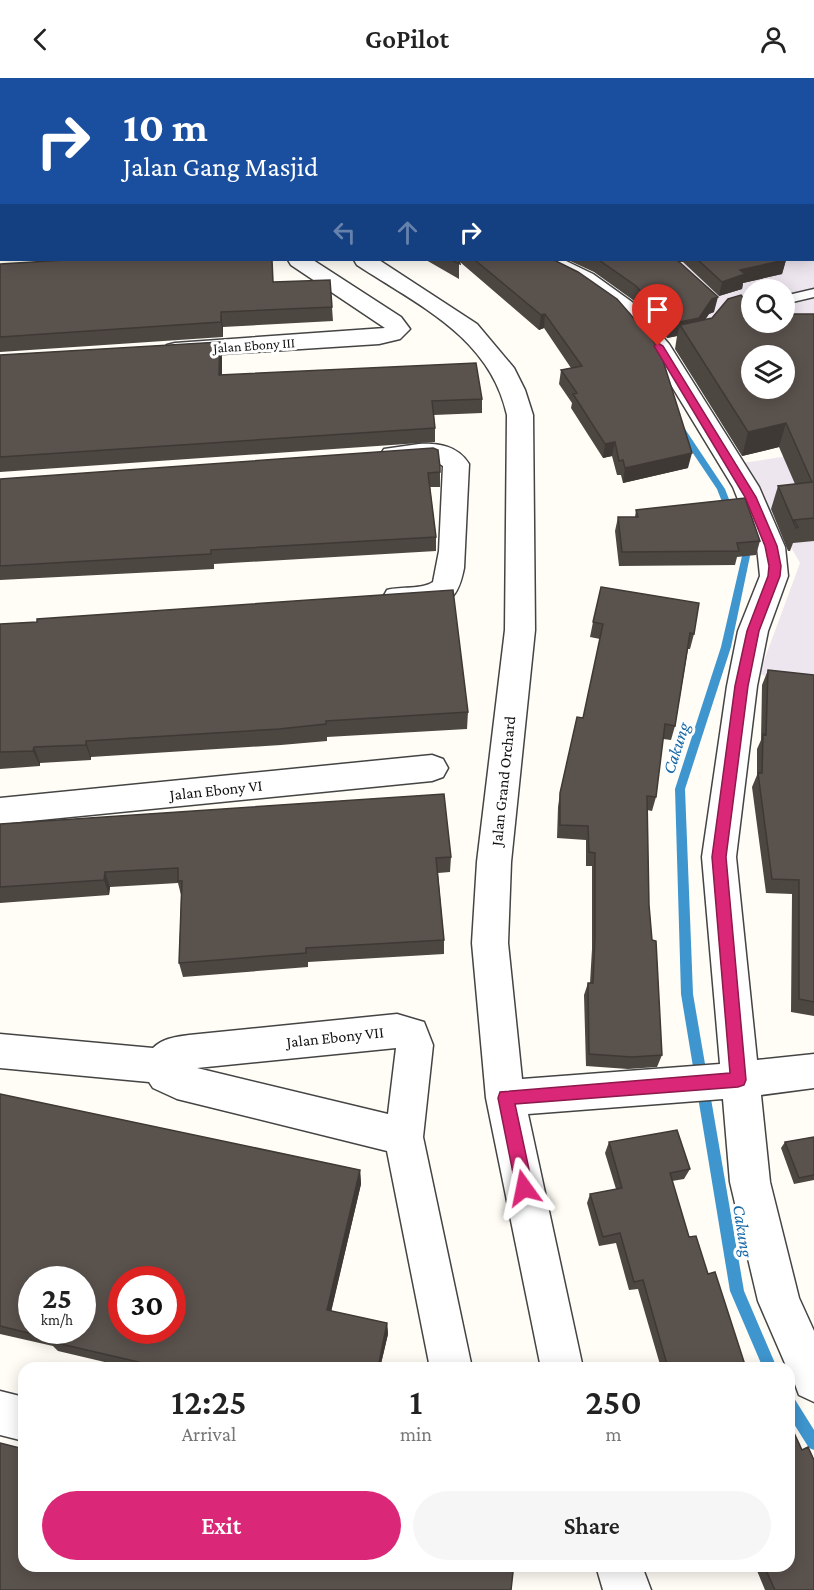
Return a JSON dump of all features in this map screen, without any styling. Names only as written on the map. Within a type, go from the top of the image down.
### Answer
[{"type":"street","name":"Jalan Ebony III","points":[[154,351],[379,337],[392,334],[398,328],[393,322],[301,261]]},
{"type":"street","name":"Jalan Grand Orchard","points":[[367,261],[469,329],[482,342],[513,387],[520,415],[520,630],[495,862],[490,943],[506,1098],[561,1362]]},
{"type":"street","points":[[550,261],[585,279],[609,295],[664,345],[751,497],[771,546],[775,566],[774,576],[753,631],[744,675],[719,857],[729,1081],[768,1265],[779,1301],[814,1380]]},
{"type":"street","points":[[368,599],[430,595],[443,589],[449,579],[454,527],[456,464],[452,457],[433,452],[374,456]]},
{"type":"street","name":"Jalan Ebony VI","points":[[0,811],[432,768]]},
{"type":"street","name":"Jalan Ebony VII","points":[[160,1066],[171,1055],[189,1052],[397,1031],[411,1034],[415,1045],[404,1137],[450,1362]]},
{"type":"street","points":[[0,1051],[160,1066],[166,1076],[177,1082],[404,1137]]},
{"type":"street","points":[[506,1098],[729,1081],[814,1071]]},
{"type":"street","points":[[0,1413],[18,1418]]},
{"type":"street","points":[[621,1572],[627,1590]]},
{"type":"lane","points":[[795,297],[814,293]]},
{"type":"shaded area","points":[[630,261],[814,261],[814,339],[784,345],[741,345],[741,354],[729,356]]},
{"type":"shaded area","points":[[814,452],[814,691],[759,674],[800,563],[742,463]]},
{"type":"building","points":[[49,261],[272,261],[273,282],[330,280],[332,307],[221,312],[221,322],[0,337],[0,264]]},
{"type":"building","points":[[476,261],[556,261],[578,272],[617,299],[660,351],[692,453],[625,468],[623,460],[619,461],[615,442],[605,444],[573,394],[577,393],[561,370],[582,366],[545,314],[541,315]]},
{"type":"building","points":[[600,261],[678,261],[718,297],[712,299],[699,318],[670,324],[636,286]]},
{"type":"building","points":[[699,261],[780,261],[740,270],[745,274],[722,282]]},
{"type":"building","points":[[741,295],[741,333],[795,333],[795,314],[814,314],[814,518],[794,520],[798,527],[796,528],[778,486],[812,482],[786,423],[748,432],[680,325],[712,318],[728,299]]},
{"type":"building","points":[[220,342],[219,375],[476,363],[482,399],[432,401],[435,428],[0,457],[0,355]]},
{"type":"building","points":[[433,448],[438,450],[440,467],[440,472],[428,473],[436,537],[211,550],[211,554],[0,566],[0,479]]},
{"type":"building","points":[[745,498],[760,541],[737,543],[739,551],[622,552],[618,517],[638,517],[636,510]]},
{"type":"building","points":[[601,587],[699,603],[694,634],[690,633],[675,726],[665,724],[656,797],[647,796],[649,905],[652,940],[656,941],[662,1055],[632,1057],[589,1054],[588,983],[593,983],[595,853],[589,852],[588,826],[560,825],[560,793],[577,717],[583,718],[603,624],[593,622]]},
{"type":"building","points":[[453,590],[468,712],[326,721],[326,724],[279,729],[86,741],[86,745],[34,747],[33,751],[0,752],[0,624],[37,622],[37,619]]},
{"type":"building","points":[[768,670],[814,675],[814,1002],[799,999],[799,880],[772,879],[758,773],[762,773],[763,734],[766,735]]},
{"type":"building","points":[[444,794],[451,857],[436,858],[444,940],[306,948],[306,953],[179,963],[182,881],[178,881],[178,868],[105,872],[104,880],[0,887],[0,824]]},
{"type":"building","points":[[0,1094],[360,1170],[327,1310],[387,1323],[379,1362],[138,1362],[61,1344],[96,1344],[96,1266],[18,1266],[18,1330],[0,1326]]},
{"type":"building","points":[[677,1130],[690,1169],[670,1173],[689,1237],[696,1236],[708,1274],[715,1272],[744,1362],[666,1362],[643,1280],[634,1282],[620,1233],[603,1237],[590,1194],[622,1188],[609,1142]]},
{"type":"building","points":[[814,1137],[814,1175],[799,1178],[785,1142]]},
{"type":"building","points":[[795,1435],[802,1450],[808,1447],[814,1460],[814,1590],[775,1590],[767,1572],[795,1572]]},
{"type":"building","points":[[0,1443],[18,1448],[18,1572],[513,1572],[511,1590],[0,1590]]},
{"type":"waterway","name":"Cakung","points":[[680,428],[721,489],[730,512]]},
{"type":"waterway","name":"Cakung","points":[[741,544],[746,556],[726,647],[680,789],[687,994],[737,1291],[767,1362]]},
{"type":"waterway","name":"Cakung","points":[[795,1413],[814,1443]]},
{"type":"route","points":[[524,1188],[506,1098],[738,1080],[719,857],[742,686],[753,631],[774,576],[775,566],[771,546],[746,487],[658,346]]}]
